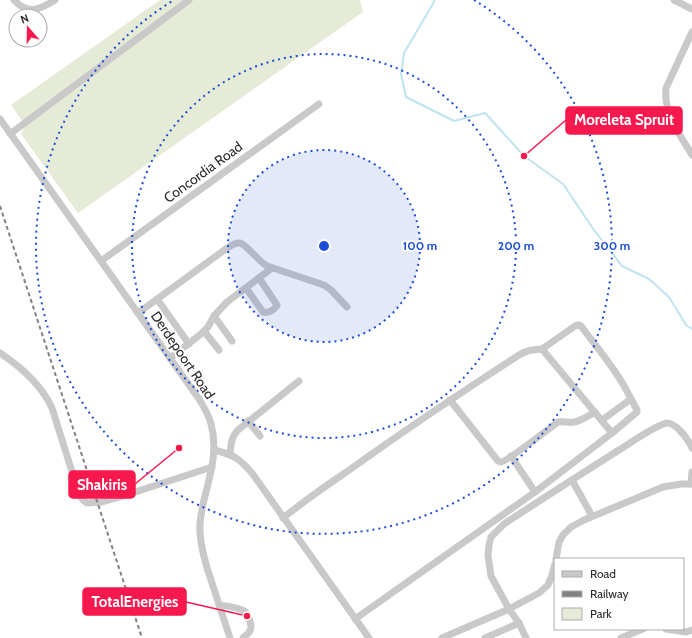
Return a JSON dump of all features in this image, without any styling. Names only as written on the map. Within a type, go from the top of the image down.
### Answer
[{"type":"street","points":[[16,2],[22,8],[32,10],[45,6],[55,0]]},
{"type":"street","points":[[10,134],[189,0]]},
{"type":"street","points":[[674,0],[692,9]]},
{"type":"street","points":[[692,32],[666,88],[665,94],[667,107],[674,123],[692,155]]},
{"type":"street","name":"Concordia Road","points":[[101,260],[319,104]]},
{"type":"street","name":"Derdepoort Road","points":[[0,119],[101,260],[206,411],[214,435],[214,450],[212,467],[201,512],[200,531],[204,556],[230,638]]},
{"type":"street","points":[[138,313],[236,243],[242,243],[263,264],[324,285],[331,290],[347,307]]},
{"type":"street","points":[[170,358],[204,331],[214,316],[227,302],[272,268]]},
{"type":"street","points":[[246,288],[263,312],[268,312],[276,307],[277,305],[259,278]]},
{"type":"street","points":[[157,299],[189,344]]},
{"type":"street","points":[[214,316],[232,341]]},
{"type":"street","points":[[283,518],[376,450],[450,400],[526,351],[542,349],[575,326],[582,326],[615,370],[637,412],[535,492],[355,619]]},
{"type":"street","points":[[204,331],[219,350]]},
{"type":"street","points":[[542,349],[612,433]]},
{"type":"street","points":[[0,353],[33,380],[48,399],[77,488],[84,502],[102,502],[212,467]]},
{"type":"street","points":[[230,454],[234,434],[248,421],[299,381]]},
{"type":"street","points":[[602,420],[631,399]]},
{"type":"street","points":[[450,400],[498,461],[502,462],[558,422],[579,421],[595,412]]},
{"type":"street","points":[[248,421],[260,436]]},
{"type":"street","points":[[526,638],[519,623],[491,576],[488,555],[491,537],[504,524],[637,439],[660,426],[671,424],[677,427],[692,448]]},
{"type":"street","points":[[214,450],[230,454],[235,457],[242,462],[252,474],[369,638]]},
{"type":"street","points":[[511,456],[535,492]]},
{"type":"street","points":[[556,558],[559,542],[563,535],[571,527],[592,516],[663,487],[691,484],[692,472]]},
{"type":"street","points":[[572,480],[592,516]]},
{"type":"street","points":[[442,638],[539,593],[548,585],[554,568]]},
{"type":"street","points":[[219,605],[242,609],[246,612],[251,630],[243,638]]},
{"type":"street","points":[[485,638],[519,623]]},
{"type":"street","points":[[621,638],[641,630]]},
{"type":"street","points":[[678,630],[689,631]]},
{"type":"street","points":[[680,638],[689,631]]},
{"type":"green space","points":[[160,0],[360,0],[363,12],[78,213],[21,134],[25,125],[11,105]]},
{"type":"waterway","points":[[434,0],[404,53],[401,74],[406,97],[454,121],[485,113],[524,156],[563,184],[594,230],[622,266],[649,279],[669,297],[686,325],[692,329]]},
{"type":"railway","points":[[0,206],[142,638]]},
{"type":"place","name":"Moreleta Spruit","points":[[524,156]]},
{"type":"place","name":"Shakiris","points":[[179,448]]},
{"type":"place","name":"TotalEnergies","points":[[247,616]]}]
